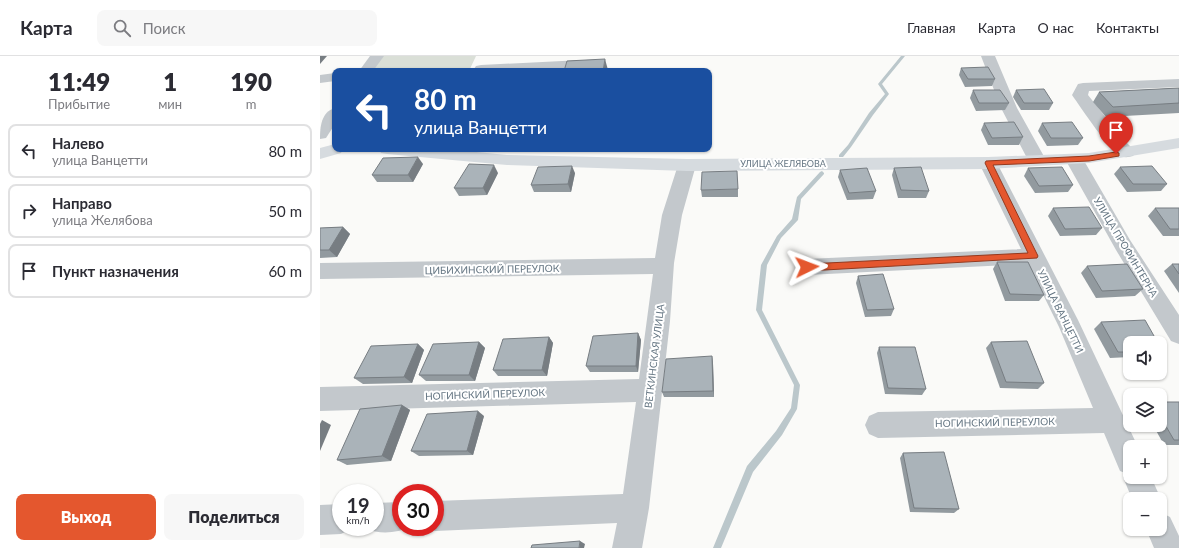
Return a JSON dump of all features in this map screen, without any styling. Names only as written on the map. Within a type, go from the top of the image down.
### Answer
[{"type":"main road","name":"УЛИЦА ЖЕЛЯБОВА","points":[[442,152],[507,160],[687,165],[988,163],[1074,159],[1179,143]]},
{"type":"main road","points":[[320,154],[332,150]]},
{"type":"street","points":[[368,68],[377,56]]},
{"type":"street","points":[[482,68],[488,56]]},
{"type":"street","points":[[988,56],[1009,108],[1038,160]]},
{"type":"street","points":[[515,68],[582,64]]},
{"type":"street","points":[[320,78],[332,77]]},
{"type":"street","points":[[1127,152],[1117,144],[1080,95],[1083,87],[1179,84]]},
{"type":"street","points":[[320,134],[332,117]]},
{"type":"street","name":"УЛИЦА ПРОФИНТЕРНА","points":[[1074,159],[1123,245],[1179,334]]},
{"type":"street","name":"УЛИЦА ВАНЦЕТТИ","points":[[988,163],[1070,327],[1123,445]]},
{"type":"street","name":"ВЕТКИНСКАЯ УЛИЦА","points":[[627,548],[635,508],[659,321],[664,266],[672,215],[687,165]]},
{"type":"street","points":[[807,267],[1034,256]]},
{"type":"street","name":"ЦИБИХИНСКИЙ ПЕРЕУЛОК","points":[[320,271],[664,266]]},
{"type":"street","name":"НОГИНСКИЙ ПЕРЕУЛОК","points":[[320,399],[513,392],[650,390]]},
{"type":"street","name":"НОГИНСКИЙ ПЕРЕУЛОК","points":[[878,425],[1112,420]]},
{"type":"street","points":[[444,516],[635,508]]},
{"type":"street","points":[[320,520],[332,519]]},
{"type":"street","points":[[1164,536],[1169,548]]},
{"type":"shaded area","points":[[383,56],[476,56],[470,68],[374,68]]},
{"type":"building","points":[[605,59],[604,68],[565,68],[567,61]]},
{"type":"building","points":[[988,67],[995,79],[968,79],[961,68]]},
{"type":"building","points":[[1179,88],[1179,103],[1113,107],[1099,92]]},
{"type":"building","points":[[1044,89],[1053,103],[1024,103],[1016,90]]},
{"type":"building","points":[[973,90],[1000,90],[1009,103],[979,103]]},
{"type":"building","points":[[1014,122],[1023,137],[992,138],[984,123]]},
{"type":"building","points":[[1072,122],[1083,138],[1051,138],[1042,123]]},
{"type":"building","points":[[418,157],[408,175],[372,175],[383,158]]},
{"type":"building","points":[[469,164],[494,165],[483,188],[454,188]]},
{"type":"building","points":[[572,166],[568,184],[531,185],[538,167]]},
{"type":"building","points":[[1152,166],[1167,184],[1133,184],[1120,167]]},
{"type":"building","points":[[921,167],[929,191],[901,190],[894,168]]},
{"type":"building","points":[[1062,167],[1073,185],[1039,186],[1028,168]]},
{"type":"building","points":[[867,168],[876,191],[849,193],[840,170]]},
{"type":"building","points":[[737,171],[738,189],[701,190],[702,172]]},
{"type":"building","points":[[1089,207],[1102,228],[1065,229],[1053,208]]},
{"type":"building","points":[[1155,208],[1179,208],[1179,229],[1170,229]]},
{"type":"building","points":[[343,227],[329,250],[320,250],[320,228]]},
{"type":"building","points":[[997,262],[1028,262],[1044,295],[1010,294]]},
{"type":"building","points":[[1127,264],[1143,289],[1102,291],[1087,266]]},
{"type":"building","points":[[1172,264],[1179,264],[1179,274]]},
{"type":"building","points":[[883,274],[894,309],[867,310],[858,276]]},
{"type":"building","points":[[1145,320],[1154,336],[1123,336],[1123,352],[1118,352],[1101,322]]},
{"type":"building","points":[[638,333],[636,366],[586,366],[593,336]]},
{"type":"building","points":[[549,337],[542,370],[493,370],[503,339]]},
{"type":"building","points":[[1027,341],[1044,383],[1006,382],[991,342]]},
{"type":"building","points":[[479,342],[469,375],[419,375],[433,344]]},
{"type":"building","points":[[418,344],[404,377],[354,378],[371,346]]},
{"type":"building","points":[[879,347],[915,347],[926,389],[888,388]]},
{"type":"building","points":[[712,356],[713,391],[662,392],[666,359]]},
{"type":"building","points":[[1167,402],[1179,402],[1179,440],[1174,440],[1167,428]]},
{"type":"building","points":[[402,405],[382,456],[337,460],[360,409]]},
{"type":"building","points":[[478,411],[467,451],[411,451],[427,414]]},
{"type":"building","points":[[944,452],[959,509],[914,508],[903,453]]},
{"type":"building","points":[[580,541],[579,548],[531,548],[532,545]]},
{"type":"waterway","points":[[841,156],[850,146],[871,114],[887,94],[880,84],[903,56]]},
{"type":"waterway","points":[[717,548],[750,469],[779,433],[794,409],[797,385],[759,310],[764,265],[779,237],[795,220],[799,198],[822,173]]},
{"type":"route","points":[[807,267],[1034,256],[988,163],[1089,158],[1116,154]]}]
